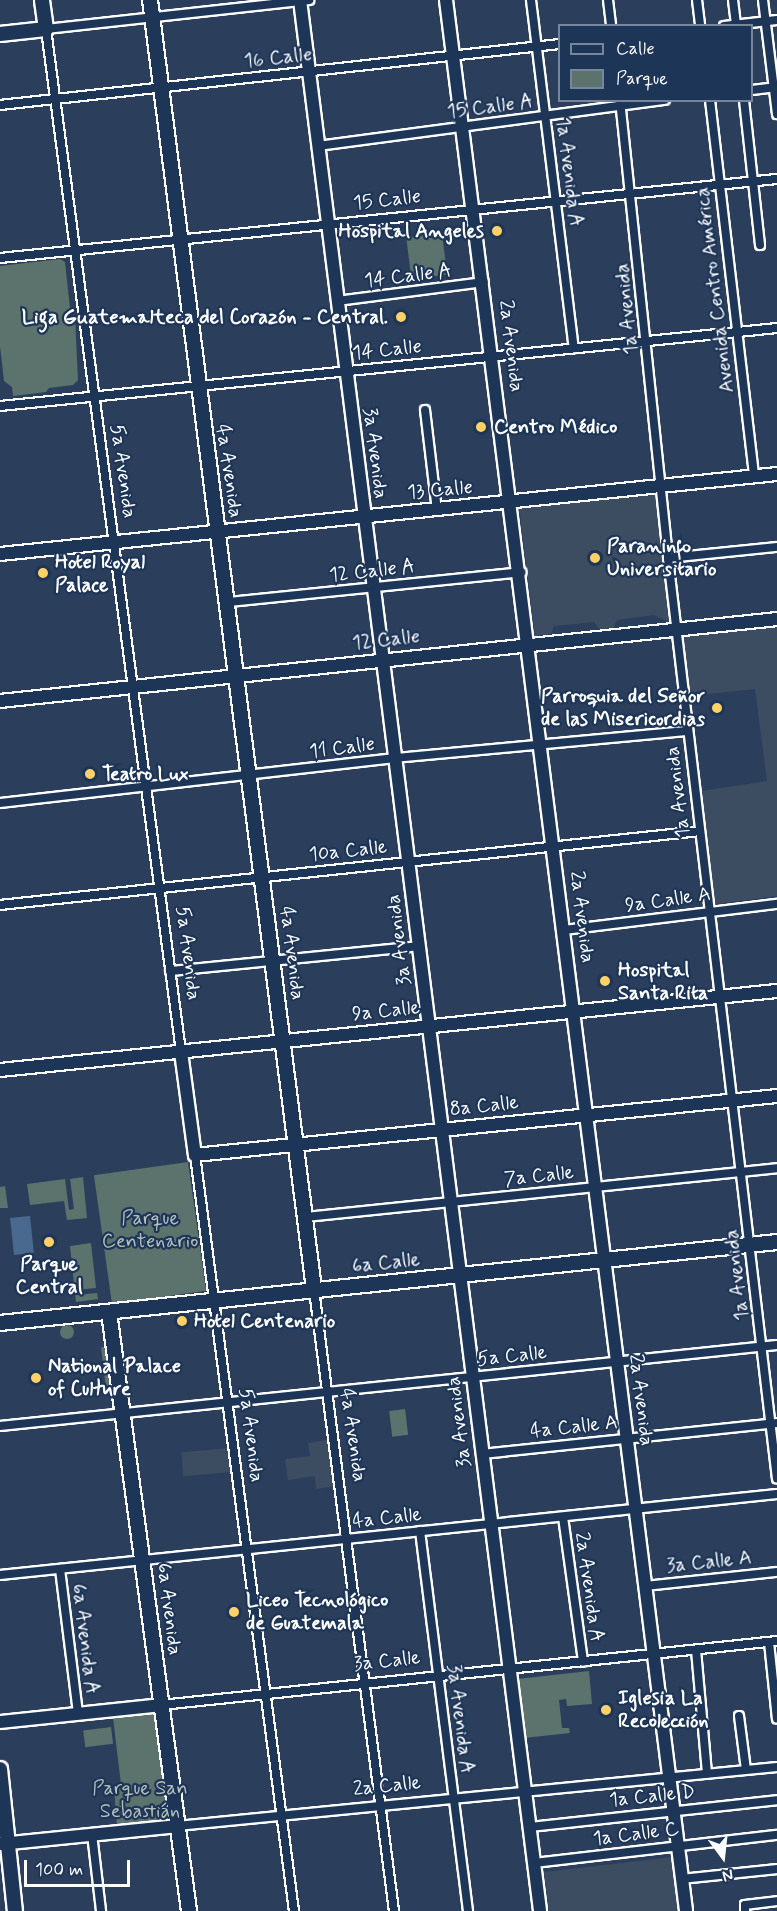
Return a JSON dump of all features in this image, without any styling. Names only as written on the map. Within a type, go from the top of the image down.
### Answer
[{"type":"main road","name":"5a Avenida","points":[[42,0],[46,28]]},
{"type":"main road","name":"4a Avenida","points":[[150,0],[197,386],[228,602],[314,1290]]},
{"type":"main road","points":[[0,34],[46,28]]},
{"type":"main road","name":"6a Calle","points":[[0,1323],[777,1242]]},
{"type":"main road","name":"6a Avenida","points":[[109,1312],[189,1911]]},
{"type":"main road","points":[[0,1769],[4,1843],[15,1911]]},
{"type":"street","points":[[46,28],[303,0]]},
{"type":"street","name":"3a Avenida","points":[[303,0],[309,71],[345,371],[381,661],[409,861],[540,1911]]},
{"type":"street","name":"2a Avenida","points":[[446,0],[521,572],[586,1115],[686,1911]]},
{"type":"street","name":"1a Avenida A","points":[[531,0],[574,348]]},
{"type":"street","points":[[608,0],[611,24]]},
{"type":"street","points":[[697,0],[700,24]]},
{"type":"street","points":[[733,0],[736,24]]},
{"type":"street","points":[[763,0],[777,114]]},
{"type":"street","points":[[744,24],[777,20]]},
{"type":"street","name":"5a Avenida","points":[[46,28],[294,1911]]},
{"type":"street","name":"16 Calle","points":[[0,105],[558,44]]},
{"type":"street","points":[[753,90],[775,87]]},
{"type":"street","name":"15 Calle A","points":[[318,146],[642,102]]},
{"type":"street","name":"Avenida Centro América","points":[[710,102],[754,476]]},
{"type":"street","points":[[744,102],[760,245]]},
{"type":"street","name":"1a Avenida","points":[[620,104],[687,731],[761,1347],[774,1423],[777,1479]]},
{"type":"street","name":"15 Calle","points":[[0,258],[473,208],[777,179]]},
{"type":"street","name":"14 Calle A","points":[[337,302],[484,282]]},
{"type":"street","name":"14 Calle","points":[[0,406],[777,328]]},
{"type":"street","points":[[426,410],[437,510]]},
{"type":"street","name":"13 Calle","points":[[0,554],[777,474]]},
{"type":"street","points":[[668,558],[777,547]]},
{"type":"street","name":"12 Calle A","points":[[228,602],[521,572]]},
{"type":"street","name":"12 Calle","points":[[0,701],[777,619]]},
{"type":"street","name":"11 Calle","points":[[0,803],[395,759],[687,731]]},
{"type":"street","name":"10a Calle","points":[[0,905],[700,831]]},
{"type":"street","name":"9a Calle A","points":[[564,930],[777,904]]},
{"type":"street","points":[[170,971],[419,946]]},
{"type":"street","name":"9a Calle","points":[[0,1070],[777,991]]},
{"type":"street","name":"8a Calle","points":[[195,1155],[777,1096]]},
{"type":"street","name":"7a Calle","points":[[305,1217],[777,1168]]},
{"type":"street","name":"4a Avenida","points":[[314,1290],[367,1683],[394,1911]]},
{"type":"street","name":"5a Calle","points":[[0,1426],[777,1345]]},
{"type":"street","name":"4a Calle A","points":[[482,1454],[774,1423]]},
{"type":"street","name":"4a Calle","points":[[0,1575],[777,1494]]},
{"type":"street","name":"2a Avenida A","points":[[563,1517],[583,1662]]},
{"type":"street","name":"3a Avenida A","points":[[420,1531],[468,1911]]},
{"type":"street","name":"6a Avenida A","points":[[60,1569],[78,1713]]},
{"type":"street","name":"3a Calle A","points":[[645,1586],[777,1572]]},
{"type":"street","points":[[773,1642],[777,1719]]},
{"type":"street","name":"3a Calle","points":[[0,1722],[773,1642]]},
{"type":"street","points":[[696,1650],[707,1774]]},
{"type":"street","points":[[738,1716],[746,1770]]},
{"type":"street","name":"2a Calle","points":[[4,1843],[777,1767]]},
{"type":"street","name":"1a Calle D","points":[[530,1827],[777,1800]]},
{"type":"street","points":[[92,1834],[101,1911]]},
{"type":"street","name":"1a Calle C","points":[[534,1863],[777,1835]]},
{"type":"street","points":[[681,1879],[777,1869]]},
{"type":"street","points":[[745,1908],[777,1901]]},
{"type":"shaded area","name":"Paraninfo Universitario","points":[[656,493],[671,623],[654,615],[617,620],[613,629],[601,631],[594,622],[554,626],[551,634],[535,636],[519,506]]},
{"type":"shaded area","points":[[777,625],[777,896],[715,904],[702,791],[767,781],[755,689],[690,696],[683,635]]},
{"type":"shaded area","points":[[331,1439],[336,1486],[316,1489],[315,1476],[288,1480],[285,1459],[310,1456],[308,1443]]},
{"type":"shaded area","points":[[230,1448],[232,1472],[183,1476],[181,1452]]},
{"type":"shaded area","points":[[672,1857],[678,1911],[549,1911],[544,1872]]},
{"type":"green space","points":[[442,233],[447,275],[411,279],[406,237]]},
{"type":"green space","points":[[60,259],[65,262],[71,317],[75,317],[78,380],[73,385],[49,388],[46,392],[13,396],[12,387],[4,381],[0,346],[0,266]]},
{"type":"green space","name":"Parque Centenario","points":[[188,1162],[206,1291],[112,1304],[94,1175]]},
{"type":"green space","points":[[83,1177],[87,1218],[67,1220],[64,1201],[30,1205],[27,1184],[65,1179],[69,1210],[74,1209],[70,1179]]},
{"type":"green space","points":[[5,1186],[8,1208],[0,1208],[0,1187]]},
{"type":"green space","points":[[91,1243],[96,1288],[76,1290],[76,1295],[97,1293],[98,1299],[76,1302],[70,1246]]},
{"type":"green space","points":[[64,1325],[70,1325],[74,1332],[70,1339],[64,1339],[60,1335],[60,1329]]},
{"type":"green space","points":[[106,1347],[111,1390],[106,1390],[101,1348]]},
{"type":"green space","points":[[405,1409],[408,1435],[392,1437],[389,1411]]},
{"type":"green space","points":[[589,1671],[592,1704],[567,1706],[566,1699],[559,1700],[562,1728],[569,1728],[570,1733],[524,1738],[517,1679]]},
{"type":"green space","name":"Parque San Sebastián","points":[[156,1713],[169,1822],[117,1827],[114,1787],[121,1784],[113,1718]]},
{"type":"green space","points":[[111,1727],[113,1744],[85,1747],[83,1730]]},
{"type":"water","points":[[30,1216],[34,1253],[14,1255],[10,1218]]},
{"type":"place","name":"Hospital Angeles","points":[[497,231]]},
{"type":"place","name":"Liga Guatemalteca del Corazón - Central.","points":[[401,317]]},
{"type":"place","name":"Centro Médico","points":[[481,427]]},
{"type":"place","name":"Paraninfo Universitario","points":[[595,558]]},
{"type":"place","name":"Hotel Royal Palace","points":[[43,573]]},
{"type":"place","name":"Parroquia del Señor de las Misericordias","points":[[717,708]]},
{"type":"place","name":"Teatro Lux","points":[[90,774]]},
{"type":"place","name":"Hospital Santa Rita","points":[[605,981]]},
{"type":"place","name":"Parque Central","points":[[49,1242]]},
{"type":"place","name":"Hotel Centenario","points":[[182,1321]]},
{"type":"place","name":"National Palace of Culture","points":[[36,1378]]},
{"type":"place","name":"Liceo Tecnológico de Guatemala","points":[[234,1612]]},
{"type":"place","name":"Iglesia La Recolección","points":[[606,1710]]}]
